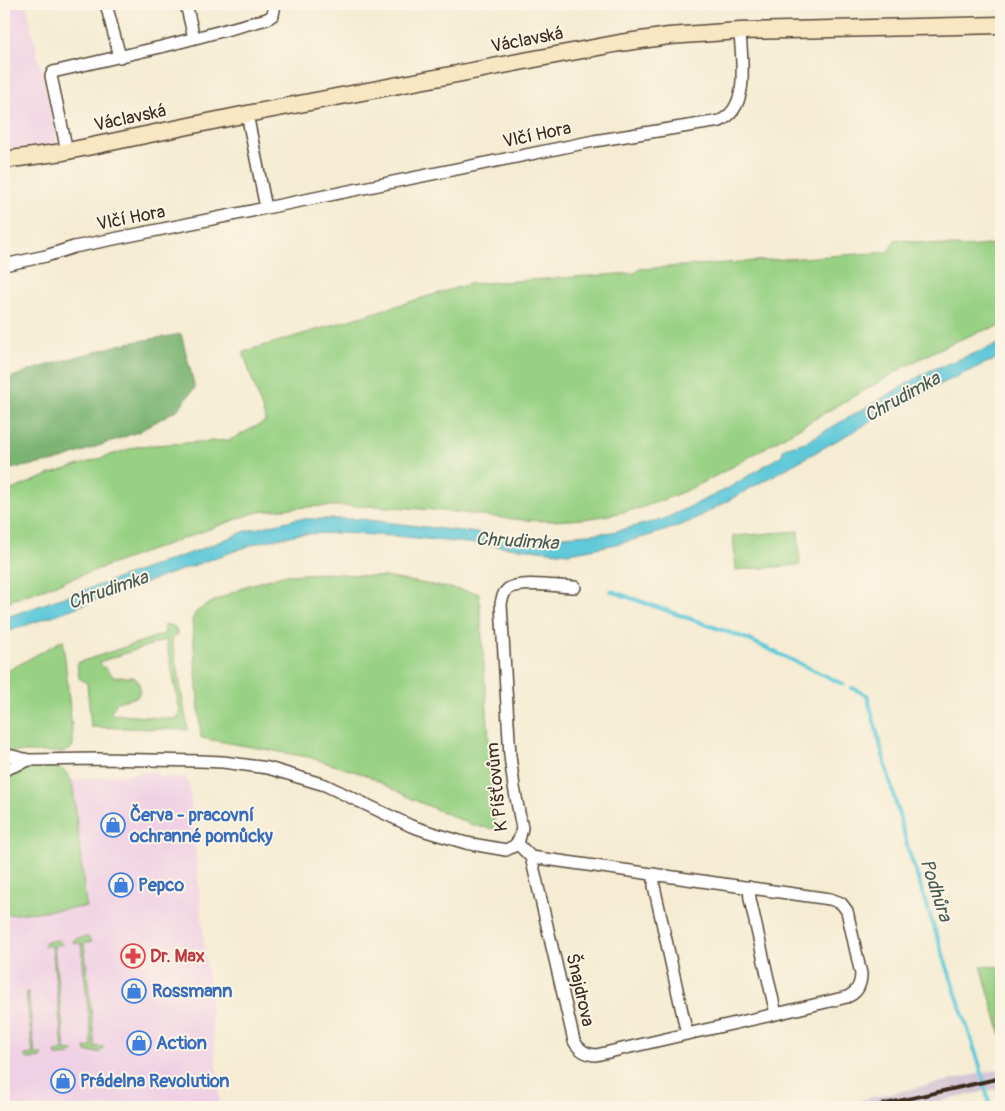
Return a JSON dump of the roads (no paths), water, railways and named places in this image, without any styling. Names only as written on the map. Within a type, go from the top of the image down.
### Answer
[{"type":"street","points":[[106,4],[120,57]]},
{"type":"street","points":[[186,4],[194,38]]},
{"type":"street","points":[[67,151],[51,76],[52,72],[58,69],[120,57],[267,18],[274,9]]},
{"type":"street","name":"Václavská","points":[[4,160],[67,151],[247,114],[620,43],[669,36],[740,31],[1001,25]]},
{"type":"street","name":"Vlčí Hora","points":[[4,265],[46,256],[74,247],[594,141],[720,122],[732,112],[741,93],[740,31]]},
{"type":"street","points":[[247,114],[266,208]]},
{"type":"street","name":"K Píšťovům","points":[[29,760],[178,760],[223,762],[275,770],[325,785],[411,826],[445,838],[501,850],[511,848],[521,837],[522,828],[510,756],[502,597],[509,589],[521,585],[576,587]]},
{"type":"street","points":[[4,754],[29,760]]},
{"type":"street","points":[[4,770],[29,760]]},
{"type":"street","points":[[517,843],[531,857]]},
{"type":"street","name":"Šnajdrova","points":[[531,857],[837,901],[845,907],[849,920],[861,974],[860,984],[856,992],[847,997],[596,1055],[586,1054],[574,1041],[531,857]]},
{"type":"street","points":[[654,874],[654,886],[688,1034]]},
{"type":"street","points":[[750,887],[750,899],[776,1014]]},
{"type":"water","name":"Chrudimka","points":[[1001,343],[1001,358],[930,389],[691,521],[647,536],[569,553],[395,536],[340,533],[299,534],[257,543],[4,633],[4,618],[199,550],[246,531],[296,519],[360,519],[527,539],[613,532],[664,519],[727,489],[782,455],[784,448],[806,442],[929,371]]},
{"type":"waterway","name":"Podhůra","points":[[611,591],[745,638],[843,684]]},
{"type":"waterway","name":"Podhůra","points":[[852,688],[867,695],[908,849],[980,1066],[990,1107]]},
{"type":"railway","points":[[872,1107],[1001,1078]]},
{"type":"place","name":"Červa - pracovní ochranné pomůcky","points":[[113,825]]},
{"type":"place","name":"Pepco","points":[[121,885]]},
{"type":"place","name":"Dr. Max","points":[[133,956]]},
{"type":"place","name":"Rossmann","points":[[134,991]]},
{"type":"place","name":"Action","points":[[139,1043]]},
{"type":"place","name":"Prádelna Revolution","points":[[63,1081]]}]
